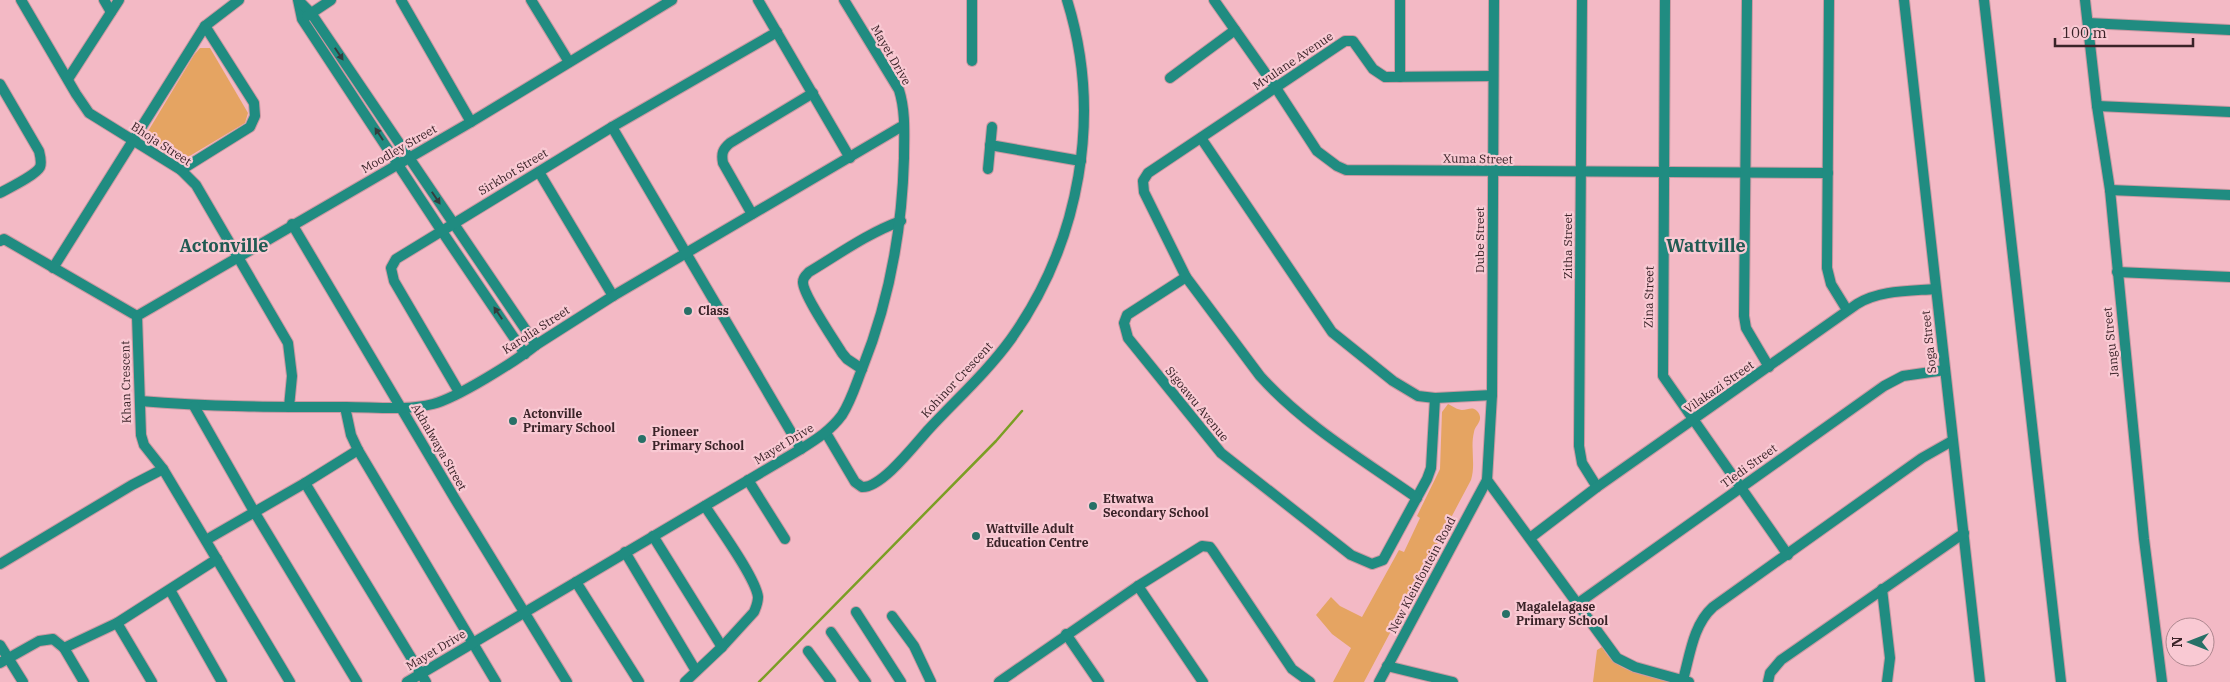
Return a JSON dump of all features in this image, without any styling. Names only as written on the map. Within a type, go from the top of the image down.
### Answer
[{"type":"street","name":"Bhoja Street","points":[[22,0],[89,113],[181,170],[196,185],[288,343],[292,376],[290,407]]},
{"type":"street","points":[[104,0],[111,12]]},
{"type":"street","points":[[68,79],[119,0]]},
{"type":"street","points":[[53,268],[204,26],[240,0]]},
{"type":"street","points":[[298,0],[311,13],[536,345]]},
{"type":"street","points":[[298,0],[302,20],[525,354]]},
{"type":"street","points":[[302,20],[331,0]]},
{"type":"street","points":[[400,0],[471,122]]},
{"type":"street","points":[[531,0],[569,62]]},
{"type":"street","name":"Moodley Street","points":[[136,316],[471,122],[672,0]]},
{"type":"street","points":[[758,0],[850,158]]},
{"type":"street","name":"Mayet Drive","points":[[407,682],[423,678],[473,642],[802,449],[826,433],[845,409],[880,324],[901,222],[904,125],[903,107],[899,90],[844,0]]},
{"type":"street","points":[[972,0],[972,61]]},
{"type":"street","name":"Kohinor Crescent","points":[[826,433],[855,482],[862,488],[869,487],[891,470],[969,389],[1010,340],[1036,300],[1060,248],[1072,208],[1081,161],[1084,98],[1077,37],[1067,0]]},
{"type":"street","name":"Xuma Street","points":[[1214,0],[1318,151],[1337,166],[1346,170],[1580,173],[1828,173]]},
{"type":"street","points":[[1400,0],[1400,77]]},
{"type":"street","name":"Dube Street","points":[[1488,480],[1492,395],[1494,0]]},
{"type":"street","name":"Zitha Street","points":[[1582,0],[1579,446],[1582,463],[1597,488]]},
{"type":"street","name":"Zina Street","points":[[1665,0],[1662,371],[1665,380],[1788,555]]},
{"type":"street","points":[[1747,0],[1745,323],[1769,367]]},
{"type":"street","points":[[1829,0],[1828,278],[1847,310]]},
{"type":"street","name":"Soga Street","points":[[1904,0],[1980,682]]},
{"type":"street","points":[[1984,0],[2061,682]]},
{"type":"street","name":"Jangu Street","points":[[2085,0],[2097,106],[2110,190],[2144,539],[2162,682]]},
{"type":"street","points":[[2088,24],[2230,30]]},
{"type":"street","points":[[181,170],[250,127],[255,116],[254,103],[204,26]]},
{"type":"street","points":[[1170,78],[1235,30]]},
{"type":"street","name":"Sirkhot Street","points":[[460,392],[391,274],[393,263],[396,259],[612,127],[777,32]]},
{"type":"street","name":"Mvulane Avenue","points":[[1416,498],[1337,442],[1274,391],[1260,376],[1186,277],[1142,186],[1148,173],[1340,43],[1350,40],[1357,44],[1373,69],[1380,75],[1390,78],[1493,76]]},
{"type":"street","points":[[0,84],[39,151],[40,166],[34,173],[0,193]]},
{"type":"street","points":[[752,214],[723,163],[724,149],[730,143],[813,93]]},
{"type":"street","points":[[2097,106],[2230,112]]},
{"type":"street","name":"Karolia Street","points":[[140,401],[194,406],[290,407],[401,407],[435,404],[460,392],[525,354],[613,296],[904,125]]},
{"type":"street","points":[[612,127],[685,254],[802,449]]},
{"type":"street","points":[[988,169],[992,127]]},
{"type":"street","points":[[1201,138],[1332,332],[1409,393],[1435,398],[1492,395]]},
{"type":"street","points":[[990,145],[1081,161]]},
{"type":"street","points":[[539,172],[613,296]]},
{"type":"street","points":[[2110,190],[2230,195]]},
{"type":"street","points":[[862,368],[847,359],[842,353],[809,297],[803,285],[803,279],[809,272],[866,237],[901,222]]},
{"type":"street","name":"Akhalwaya Street","points":[[292,224],[523,612],[567,682]]},
{"type":"street","points":[[1,237],[136,316]]},
{"type":"street","points":[[2117,272],[2230,277]]},
{"type":"street","name":"Sigoawu Avenue","points":[[1186,277],[1128,315],[1124,323],[1128,338],[1221,453],[1351,555],[1368,563],[1379,562],[1387,554],[1416,498]]},
{"type":"street","name":"Vilakazi Street","points":[[1530,538],[1847,310],[1871,297],[1935,289]]},
{"type":"street","name":"Khan Crescent","points":[[136,316],[140,401],[139,421],[144,445],[163,469],[290,682]]},
{"type":"street","name":"Tledi Street","points":[[1577,604],[1884,386],[1903,376],[1945,370]]},
{"type":"street","points":[[1416,498],[1432,468],[1435,398]]},
{"type":"street","points":[[194,406],[255,513],[357,682]]},
{"type":"street","points":[[345,407],[351,435],[358,450],[496,682]]},
{"type":"street","points":[[1488,480],[1617,658],[1635,667],[1686,681],[1698,627],[1707,613],[1922,458],[1952,441]]},
{"type":"street","points":[[206,540],[305,484],[358,450]]},
{"type":"street","points":[[0,564],[118,493],[163,469]]},
{"type":"street","points":[[748,480],[785,539]]},
{"type":"street","name":"New Kleinfontein Road","points":[[1379,682],[1488,480]]},
{"type":"street","points":[[305,484],[423,678]]},
{"type":"street","points":[[685,682],[722,647],[754,612],[757,606],[755,589],[705,506]]},
{"type":"street","points":[[1768,682],[1770,673],[1781,660],[1882,588],[1964,533]]},
{"type":"street","points":[[653,536],[722,647]]},
{"type":"street","points":[[999,682],[1066,634],[1196,548],[1202,546],[1210,547],[1292,669],[1310,682]]},
{"type":"street","points":[[625,552],[696,671]]},
{"type":"street","points":[[64,648],[117,623],[217,559]]},
{"type":"street","points":[[576,582],[639,682]]},
{"type":"street","points":[[1138,586],[1203,682]]},
{"type":"street","points":[[1882,588],[1890,658],[1886,682]]},
{"type":"street","points":[[170,590],[222,682]]},
{"type":"street","points":[[856,612],[901,682]]},
{"type":"street","points":[[892,616],[914,646],[931,682]]},
{"type":"street","points":[[117,623],[152,682]]},
{"type":"street","points":[[831,632],[866,682]]},
{"type":"street","points":[[1066,634],[1099,682]]},
{"type":"street","points":[[4,660],[45,639],[57,641],[64,648],[84,682]]},
{"type":"street","points":[[0,645],[4,660],[22,682]]},
{"type":"street","points":[[808,651],[832,682]]},
{"type":"street","points":[[1387,666],[1453,682]]},
{"type":"shaded area","points":[[200,48],[210,48],[248,113],[245,123],[183,160],[172,157],[156,148],[147,133]]},
{"type":"shaded area","points":[[1448,404],[1460,410],[1473,409],[1477,411],[1480,417],[1473,438],[1471,480],[1364,682],[1333,682],[1351,648],[1332,634],[1316,615],[1331,597],[1340,606],[1362,617],[1399,550],[1404,552],[1420,518],[1417,516],[1440,469],[1442,412]]},
{"type":"shaded area","points":[[1602,647],[1608,656],[1623,668],[1671,682],[1593,682],[1597,650]]},
{"type":"waterway","points":[[759,682],[996,441],[1022,411]]},
{"type":"place","name":"Class","points":[[688,311]]},
{"type":"place","name":"Actonville Primary School","points":[[513,421]]},
{"type":"place","name":"Pioneer Primary School","points":[[642,439]]},
{"type":"place","name":"Etwatwa Secondary School","points":[[1093,506]]},
{"type":"place","name":"Wattville Adult Education Centre","points":[[976,536]]},
{"type":"place","name":"Magalelagase Primary School","points":[[1506,614]]},
{"type":"district","name":"Actonville","points":[[224,246]]},
{"type":"district","name":"Wattville","points":[[1706,246]]}]
